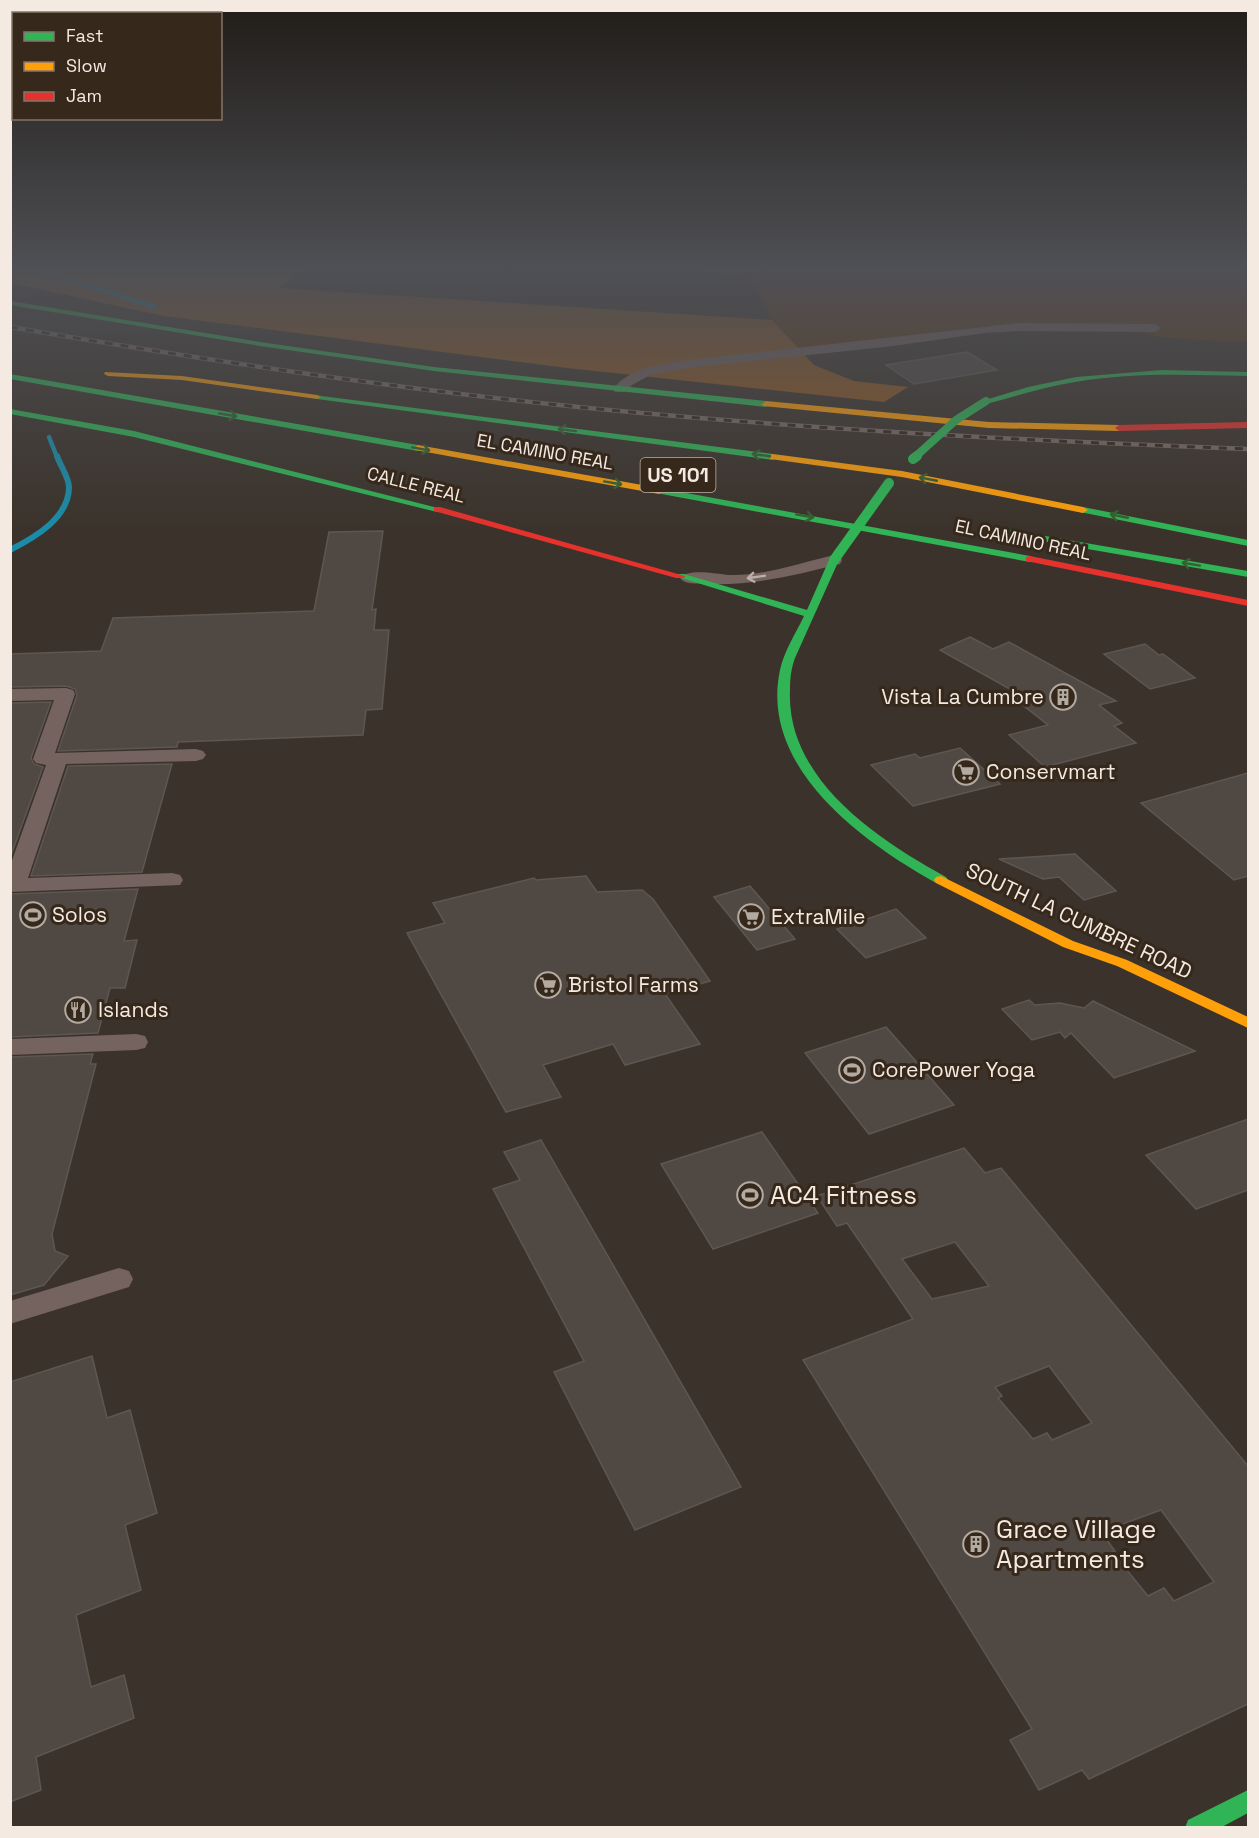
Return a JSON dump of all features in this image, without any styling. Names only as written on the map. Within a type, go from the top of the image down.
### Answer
[{"type":"main road","points":[[340,356],[435,369],[620,389],[989,425],[1104,428],[1248,425]]},
{"type":"main road","name":"SOUTH LA CUMBRE ROAD","points":[[1248,374],[1172,372],[1108,375],[1046,385],[986,401],[956,420],[860,512],[809,614],[785,670],[782,691],[785,720],[801,759],[818,784],[868,836],[919,869],[1039,930],[1068,944],[1122,963],[1248,1023]]},
{"type":"main road","points":[[319,411],[103,373],[182,378],[405,410],[902,474],[1248,543]]},
{"type":"main road","name":"EL CAMINO REAL","points":[[10,376],[919,537],[1248,604]]},
{"type":"main road","points":[[10,387],[108,403],[171,405]]},
{"type":"main road","name":"CALLE REAL","points":[[10,411],[134,434],[406,501],[688,578],[809,614]]},
{"type":"main road","points":[[860,512],[882,511]]},
{"type":"main road","name":"EL CAMINO REAL","points":[[985,528],[1248,574]]},
{"type":"main road","points":[[1196,1827],[1248,1801]]},
{"type":"street","points":[[620,389],[627,382],[646,372],[679,365],[765,356]]},
{"type":"street","points":[[688,578],[733,580],[776,574],[834,560]]},
{"type":"street","points":[[10,695],[66,694],[43,759],[196,755]]},
{"type":"street","points":[[58,759],[13,885],[172,880]]},
{"type":"street","points":[[10,1047],[136,1042]]},
{"type":"street","points":[[10,1313],[119,1279]]},
{"type":"shaded area","points":[[472,356],[805,356],[814,365],[854,381],[908,387],[884,402]]},
{"type":"building","points":[[943,356],[973,356],[997,370],[914,384],[886,365]]},
{"type":"building","points":[[383,531],[372,610],[376,609],[374,630],[389,630],[382,709],[366,710],[363,735],[178,742],[177,747],[58,751],[77,695],[75,689],[66,686],[10,687],[10,654],[101,651],[113,618],[314,611],[329,532]]},
{"type":"building","points":[[970,637],[993,649],[1009,642],[1116,701],[1099,705],[1122,723],[1114,726],[1136,743],[1045,767],[1009,735],[1048,725],[1015,699],[1024,697],[940,650]]},
{"type":"building","points":[[1145,644],[1159,655],[1163,654],[1195,678],[1150,689],[1104,654]]},
{"type":"building","points":[[51,702],[31,758],[34,764],[43,767],[10,858],[10,703]]},
{"type":"building","points":[[960,748],[1000,784],[913,806],[871,765],[915,754],[920,758]]},
{"type":"building","points":[[172,764],[142,872],[31,876],[68,766]]},
{"type":"building","points":[[1248,773],[1248,876],[1234,880],[1141,803]]},
{"type":"building","points":[[1075,854],[1116,891],[1084,900],[1059,877],[1043,879],[999,859]]},
{"type":"building","points":[[586,876],[597,892],[642,890],[653,899],[710,981],[665,994],[700,1044],[625,1065],[613,1044],[543,1065],[561,1097],[506,1112],[407,933],[445,923],[433,903],[534,878],[536,880]]},
{"type":"building","points":[[750,886],[795,939],[757,950],[714,897]]},
{"type":"building","points":[[138,889],[124,941],[137,940],[125,988],[110,988],[98,1033],[10,1037],[10,894]]},
{"type":"building","points":[[896,909],[926,938],[866,958],[837,929]]},
{"type":"building","points":[[1029,1000],[1035,1005],[1060,1003],[1084,1008],[1093,1001],[1195,1051],[1114,1078],[1071,1033],[1065,1038],[1060,1032],[1032,1040],[1002,1009]]},
{"type":"building","points":[[886,1027],[954,1105],[869,1134],[805,1053]]},
{"type":"building","points":[[93,1054],[90,1064],[96,1064],[52,1234],[55,1251],[68,1256],[44,1285],[10,1295],[10,1057]]},
{"type":"building","points":[[1248,1119],[1248,1190],[1196,1209],[1146,1155]]},
{"type":"building","points":[[762,1132],[818,1213],[713,1249],[661,1164]]},
{"type":"building","points":[[541,1140],[741,1487],[635,1530],[554,1372],[584,1361],[493,1189],[520,1180],[504,1152]]},
{"type":"building","points":[[964,1148],[985,1173],[1001,1168],[1248,1466],[1248,1704],[1089,1779],[1082,1770],[1039,1790],[1010,1740],[1032,1729],[803,1360],[913,1319],[847,1223],[837,1226],[817,1196]],"holes":[[[955,1242],[989,1286],[932,1299],[902,1259]],[[1049,1366],[1092,1423],[1052,1440],[1047,1433],[1033,1439],[998,1398],[1002,1396],[995,1387]],[[1161,1510],[1214,1582],[1174,1601],[1164,1588],[1148,1596],[1112,1552],[1115,1551],[1107,1540],[1122,1533],[1117,1526]]]},
{"type":"building","points":[[92,1356],[107,1418],[130,1410],[157,1513],[125,1525],[141,1590],[76,1615],[91,1687],[124,1675],[134,1718],[36,1757],[41,1790],[10,1802],[10,1382]]},
{"type":"waterway","points":[[49,437],[57,457]]},
{"type":"waterway","points":[[10,550],[48,526],[63,508],[69,483],[57,456]]},
{"type":"railway","points":[[188,356],[451,393],[599,409],[923,434],[1248,449]]},
{"type":"traffic: fast","points":[[342,356],[434,369],[766,404]]},
{"type":"traffic: fast","points":[[986,401],[1054,383],[1097,376],[1162,372],[1248,374]]},
{"type":"traffic: fast","points":[[10,376],[418,448]]},
{"type":"traffic: fast","points":[[317,397],[773,457]]},
{"type":"traffic: fast","points":[[913,459],[956,420],[986,401]]},
{"type":"traffic: fast","points":[[10,411],[134,434],[437,509]]},
{"type":"traffic: fast","points":[[834,560],[889,483]]},
{"type":"traffic: fast","points":[[659,491],[1030,559]]},
{"type":"traffic: fast","points":[[1083,510],[1248,543]]},
{"type":"traffic: fast","points":[[999,531],[1248,574]]},
{"type":"traffic: fast","points":[[834,560],[786,668],[783,707],[791,739],[807,769],[829,798],[855,823],[913,865],[941,880]]},
{"type":"traffic: fast","points":[[680,576],[809,614]]},
{"type":"traffic: fast","points":[[1196,1828],[1248,1801]]},
{"type":"traffic: slow","points":[[108,374],[182,378],[317,397]]},
{"type":"traffic: slow","points":[[766,404],[989,425],[1119,428]]},
{"type":"traffic: slow","points":[[418,448],[659,491]]},
{"type":"traffic: slow","points":[[773,457],[902,474],[1083,510]]},
{"type":"traffic: slow","points":[[941,880],[1068,944],[1122,963],[1248,1023]]},
{"type":"traffic: jam","points":[[1119,428],[1248,425]]},
{"type":"traffic: jam","points":[[437,509],[680,576]]},
{"type":"traffic: jam","points":[[1030,559],[1248,603]]},
{"type":"place","name":"Vista La Cumbre","points":[[1063,697]]},
{"type":"place","name":"Conservmart","points":[[966,772]]},
{"type":"place","name":"Solos","points":[[33,915]]},
{"type":"place","name":"ExtraMile","points":[[751,917]]},
{"type":"place","name":"Bristol Farms","points":[[548,985]]},
{"type":"place","name":"Islands","points":[[78,1010]]},
{"type":"place","name":"CorePower Yoga","points":[[852,1070]]},
{"type":"place","name":"AC4 Fitness","points":[[750,1195]]},
{"type":"place","name":"Grace Village Apartments","points":[[976,1544]]}]
